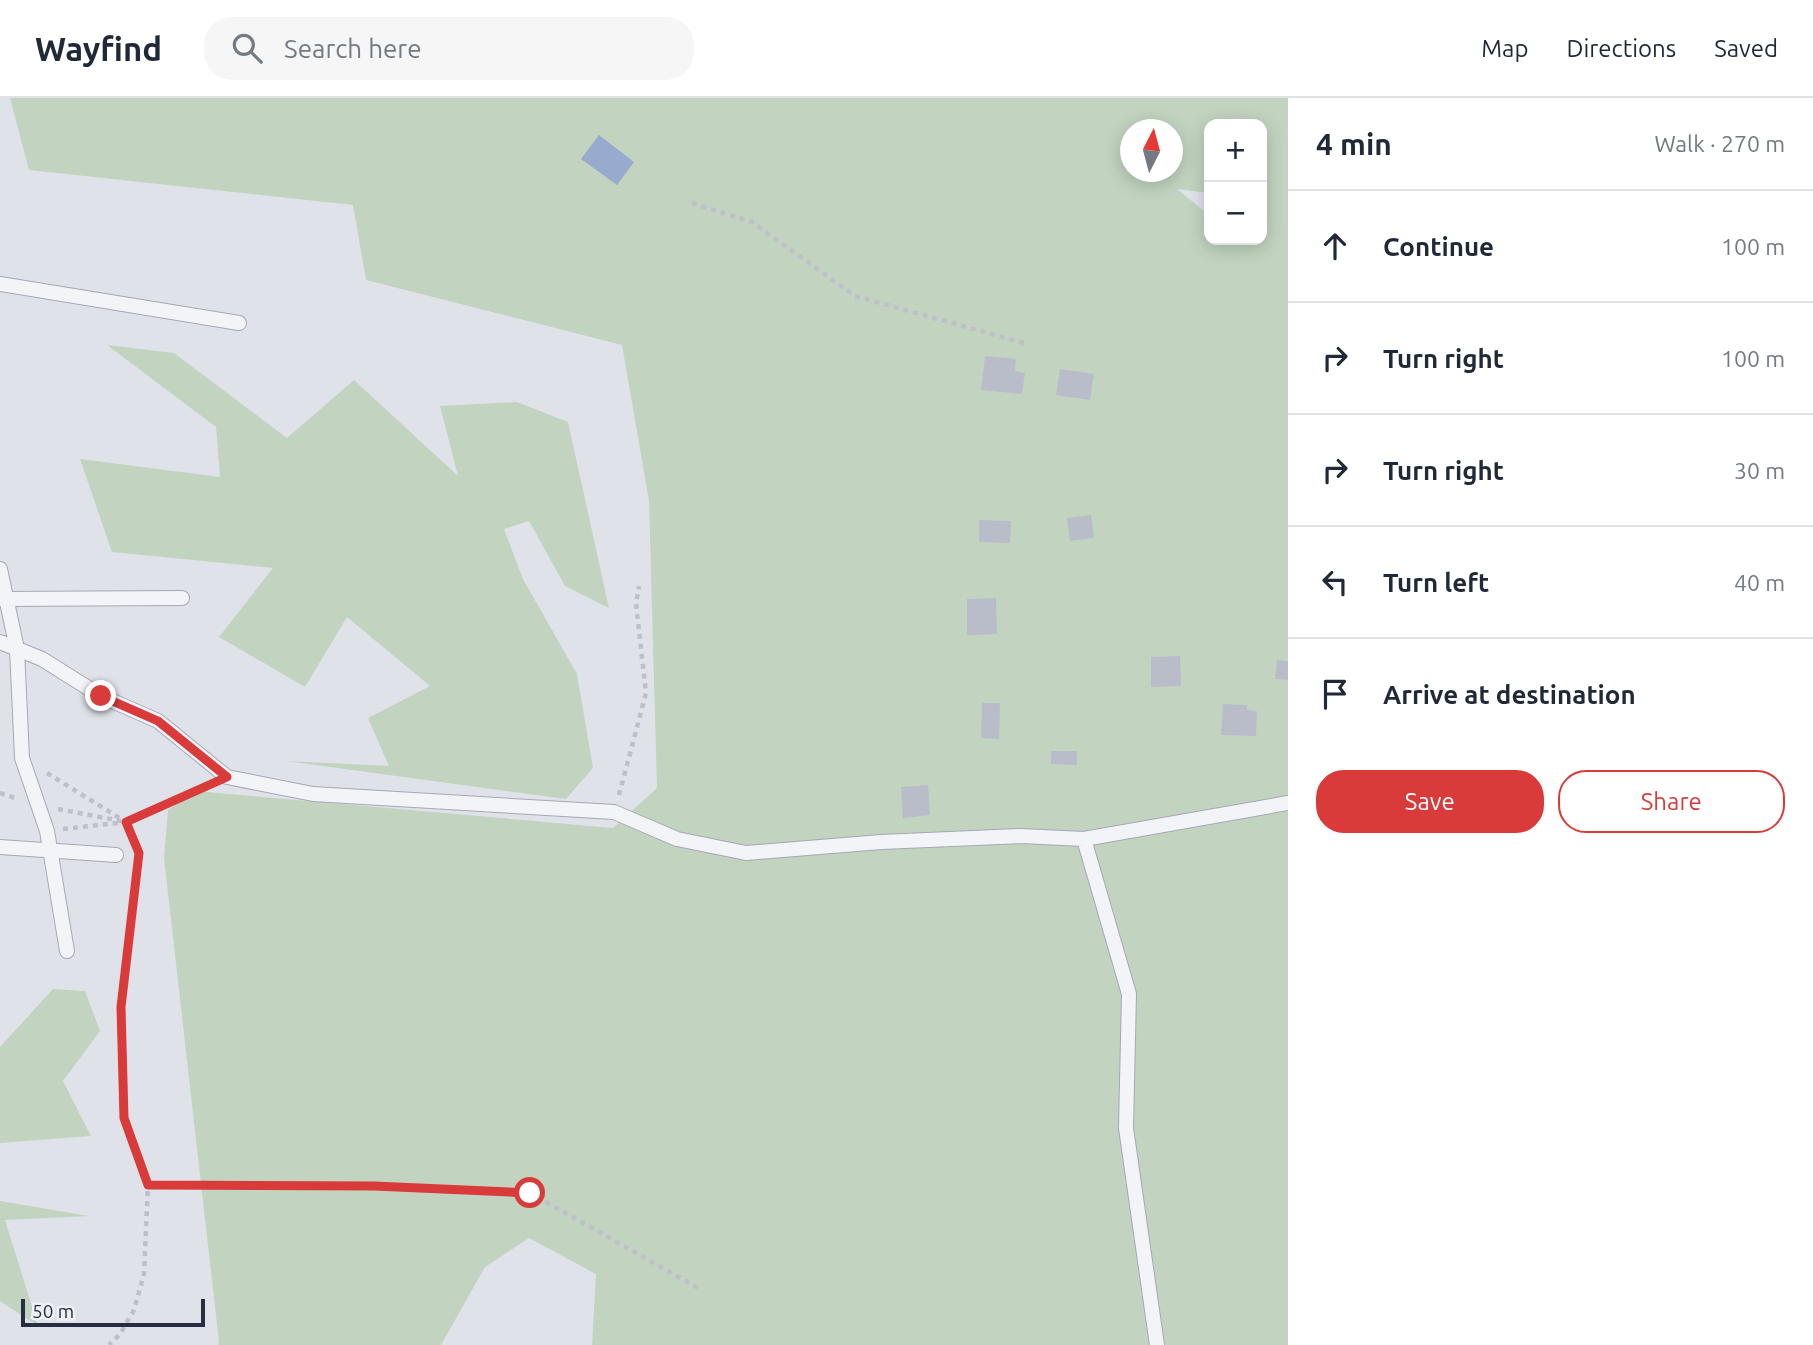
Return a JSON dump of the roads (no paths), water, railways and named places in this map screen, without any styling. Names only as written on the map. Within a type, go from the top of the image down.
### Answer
[{"type":"lane","points":[[0,284],[239,323]]},
{"type":"lane","points":[[0,569],[3,599],[17,649],[22,758],[47,831],[67,951]]},
{"type":"lane","points":[[3,599],[182,598]]},
{"type":"lane","points":[[0,642],[43,659],[101,696],[158,721],[227,777],[313,794],[614,812],[677,839],[746,853],[881,842],[1021,836],[1084,839],[1288,803]]},
{"type":"lane","points":[[1084,839],[1129,994],[1126,1128],[1157,1345]]},
{"type":"lane","points":[[0,847],[116,855]]},
{"type":"water","points":[[599,135],[634,162],[617,185],[581,159]]}]
